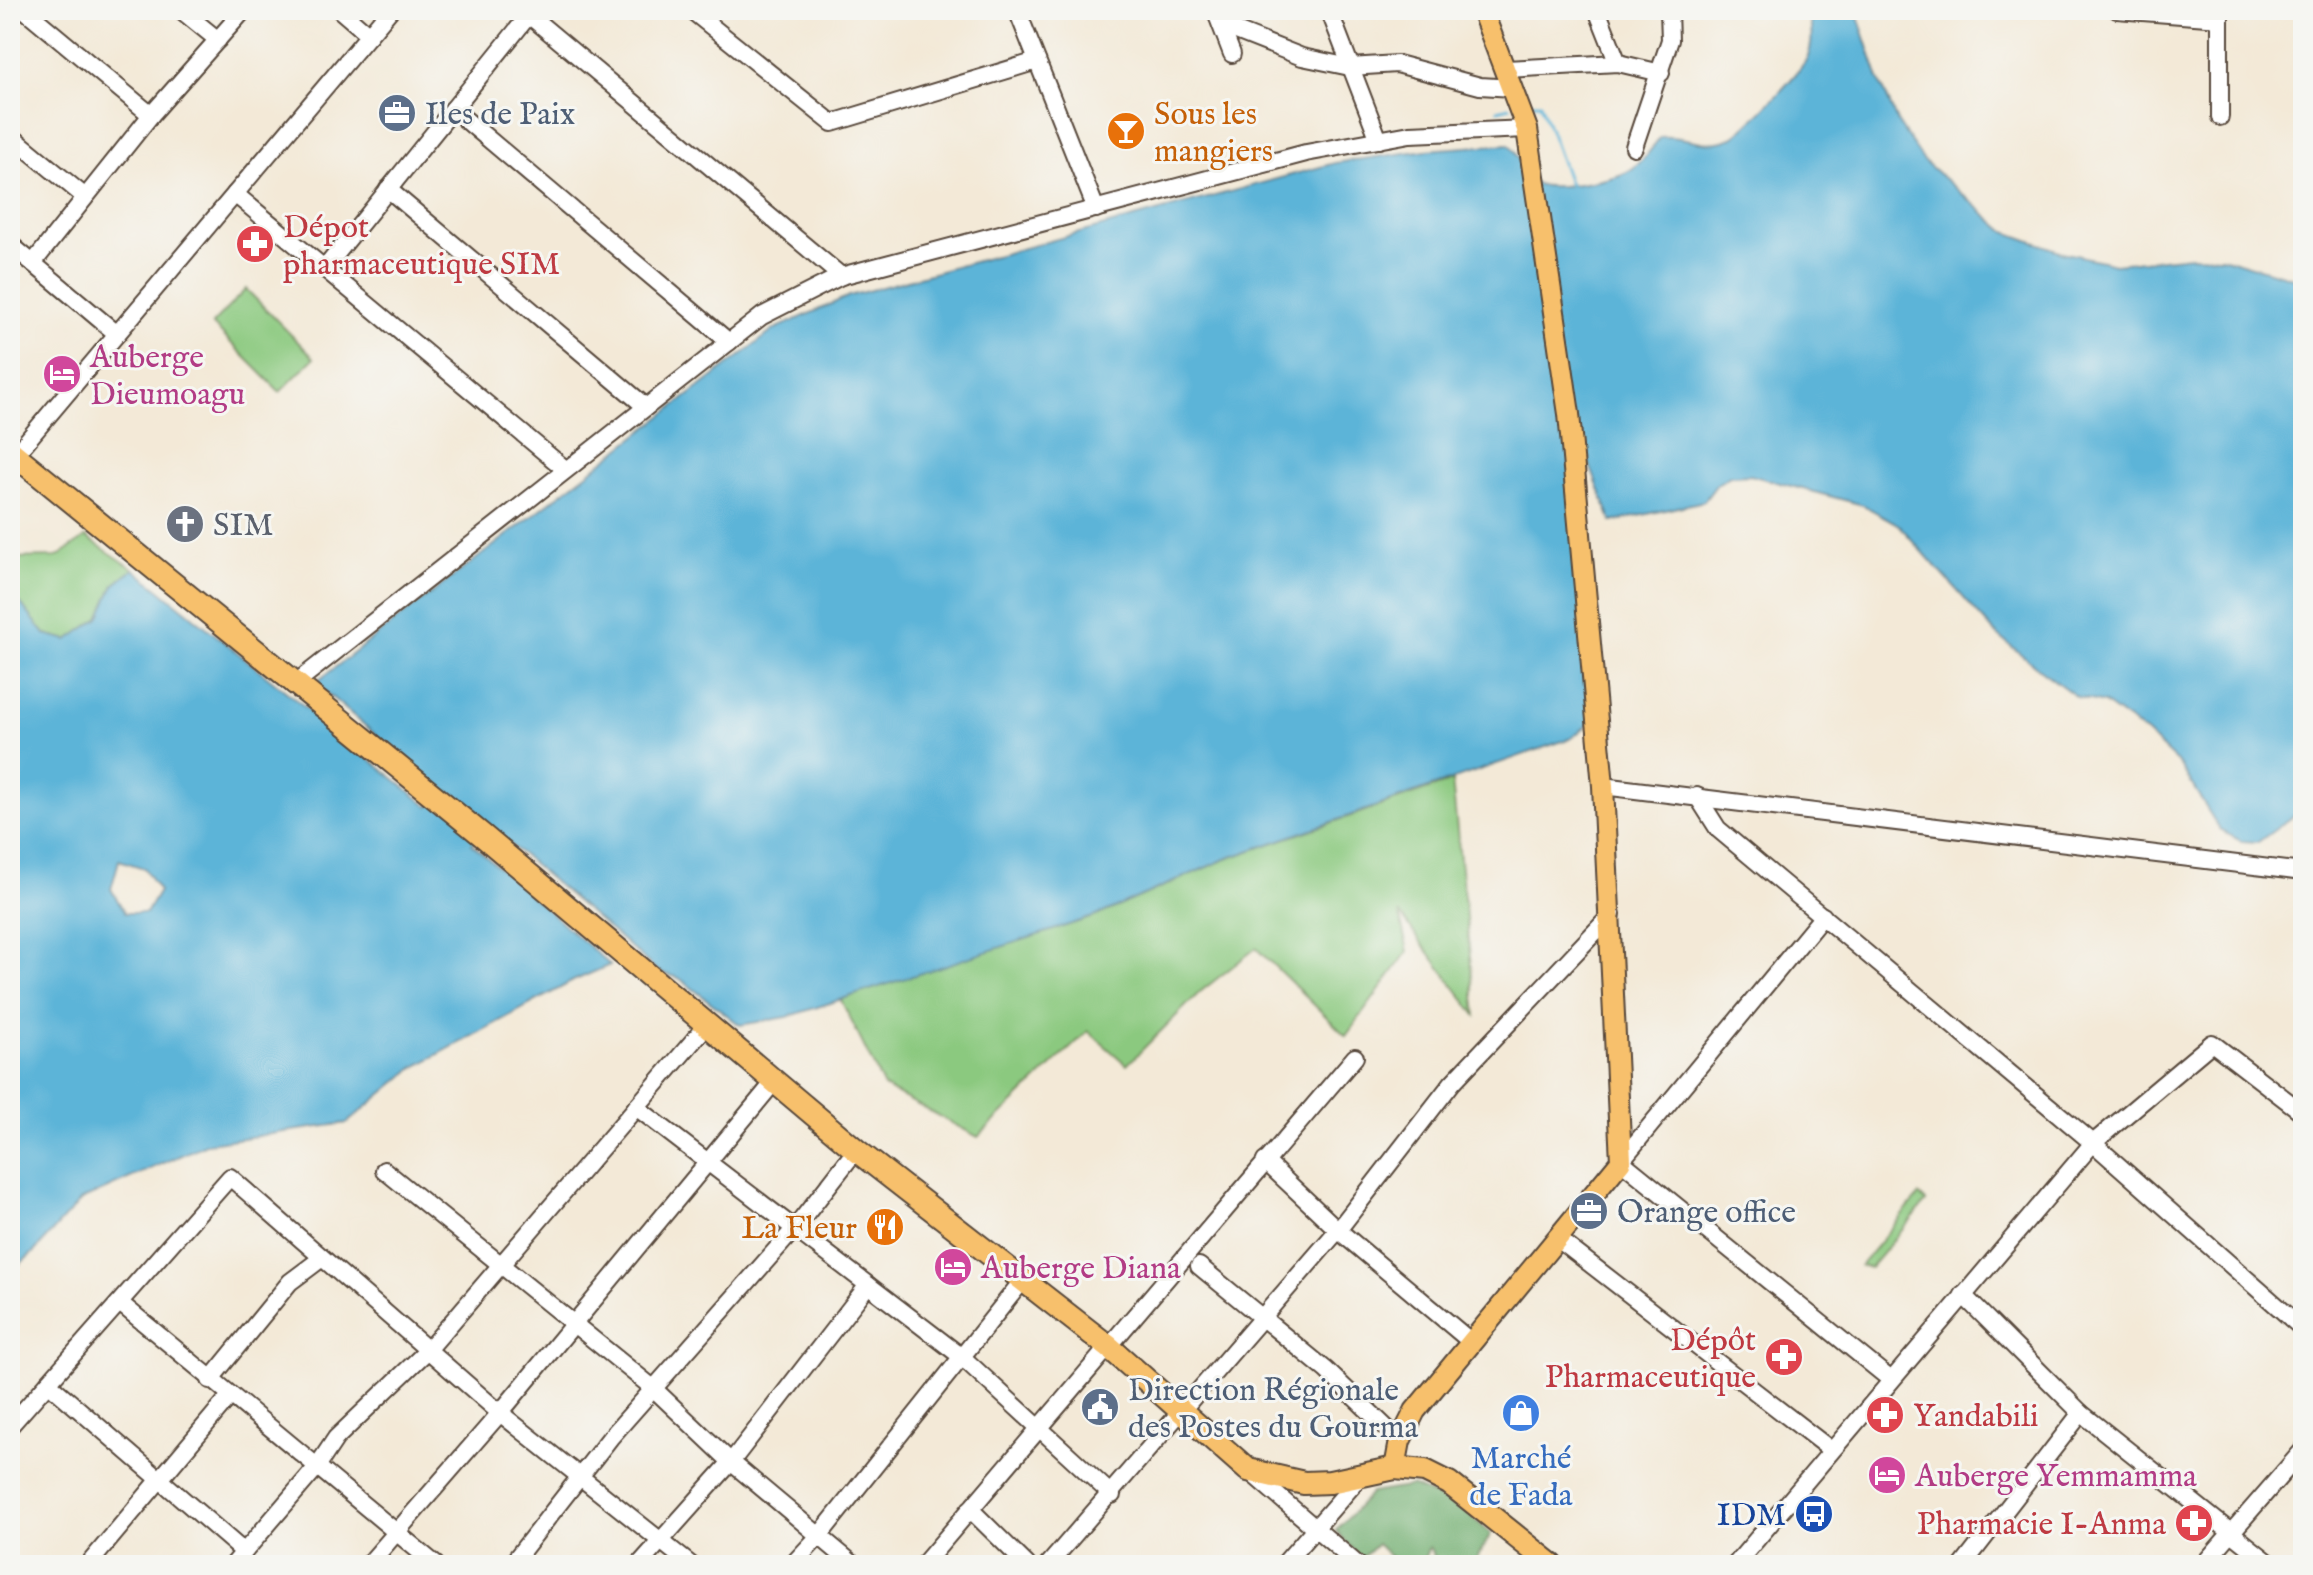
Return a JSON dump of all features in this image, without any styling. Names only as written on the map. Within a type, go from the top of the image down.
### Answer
[{"type":"highway","points":[[12,453],[293,685],[482,835],[856,1150],[1109,1347],[1248,1470],[1304,1483],[1360,1477],[1395,1468],[1425,1471],[1449,1483],[1552,1565]]},
{"type":"main road","points":[[1395,1468],[1400,1441],[1415,1411],[1621,1161],[1612,914],[1571,428],[1517,99],[1482,10]]},
{"type":"street","points":[[25,10],[151,115]]},
{"type":"street","points":[[181,10],[218,40]]},
{"type":"street","points":[[33,263],[151,115],[244,10]]},
{"type":"street","points":[[340,10],[369,35]]},
{"type":"street","points":[[12,453],[117,334],[390,10]]},
{"type":"street","points":[[691,10],[832,123],[1037,61]]},
{"type":"street","points":[[1017,10],[1096,209]]},
{"type":"street","points":[[1329,10],[1379,140]]},
{"type":"street","points":[[1597,10],[1618,63]]},
{"type":"street","points":[[1634,147],[1670,40],[1669,10]]},
{"type":"street","points":[[2117,10],[2220,14],[2220,117]]},
{"type":"street","points":[[325,268],[528,12],[841,276]]},
{"type":"street","points":[[1218,17],[1302,57],[1350,67],[1397,64],[1517,99]]},
{"type":"street","points":[[1218,17],[1232,54]]},
{"type":"street","points":[[293,685],[762,316],[841,276],[1306,153],[1410,134],[1618,63],[1661,73]]},
{"type":"street","points":[[453,109],[729,342]]},
{"type":"street","points":[[10,135],[85,197]]},
{"type":"street","points":[[388,189],[646,407]]},
{"type":"street","points":[[235,194],[565,469]]},
{"type":"street","points":[[10,244],[117,334]]},
{"type":"street","points":[[1603,786],[2303,872]]},
{"type":"street","points":[[1697,796],[1718,829],[2093,1143],[2303,1329]]},
{"type":"street","points":[[1048,1565],[1112,1495],[1338,1230],[1452,1083],[1612,914]]},
{"type":"street","points":[[1823,916],[1621,1161],[1891,1380]]},
{"type":"street","points":[[48,1383],[158,1481],[238,1558],[316,1468],[336,1438],[427,1351],[706,1026]]},
{"type":"street","points":[[1735,1565],[2093,1143],[2212,1043],[2303,1113]]},
{"type":"street","points":[[923,1565],[1038,1426],[1355,1057]]},
{"type":"street","points":[[368,1565],[500,1413],[774,1082]]},
{"type":"street","points":[[636,1107],[962,1357],[1112,1495]]},
{"type":"street","points":[[511,1565],[653,1388],[796,1227],[856,1150]]},
{"type":"street","points":[[1265,1161],[1338,1230],[1470,1341]]},
{"type":"street","points":[[384,1170],[653,1388],[731,1462],[854,1565]]},
{"type":"street","points":[[10,1426],[230,1177],[500,1413],[582,1476],[659,1543],[691,1565]]},
{"type":"street","points":[[1558,1239],[1831,1450]]},
{"type":"street","points":[[210,1380],[290,1282],[322,1258]]},
{"type":"street","points":[[1199,1266],[1264,1318],[1400,1441]]},
{"type":"street","points":[[792,1565],[819,1536],[1023,1280]]},
{"type":"street","points":[[639,1565],[731,1462],[868,1285]]},
{"type":"street","points":[[1963,1295],[2081,1413],[2272,1565]]},
{"type":"street","points":[[120,1303],[436,1565]]},
{"type":"street","points":[[88,1565],[230,1396]]},
{"type":"street","points":[[1963,1565],[2081,1413]]},
{"type":"street","points":[[2203,1565],[2303,1450]]},
{"type":"street","points":[[1248,1470],[1358,1565]]},
{"type":"street","points":[[1283,1565],[1360,1477]]},
{"type":"street","points":[[970,1509],[1027,1565]]},
{"type":"green space","points":[[246,289],[314,358],[280,392],[212,324]]},
{"type":"green space","points":[[86,537],[134,569],[114,585],[99,618],[68,640],[45,634],[10,590],[10,558],[57,557]]},
{"type":"green space","points":[[1452,781],[1476,1015],[1399,913],[1408,951],[1346,1036],[1256,948],[1200,992],[1127,1065],[1088,1031],[978,1137],[884,1087],[840,998],[1096,916],[1223,860]]},
{"type":"green space","points":[[1919,1195],[1926,1202],[1870,1268],[1860,1266]]},
{"type":"green space","points":[[1412,1486],[1462,1508],[1491,1534],[1473,1565],[1439,1565],[1429,1548],[1421,1565],[1399,1565],[1377,1544],[1361,1559],[1336,1530],[1371,1493]]},
{"type":"water","points":[[1807,10],[1856,10],[1897,121],[1923,160],[2006,232],[2062,252],[2115,264],[2191,256],[2222,257],[2303,281],[2303,809],[2258,842],[2241,841],[2220,830],[2180,765],[2147,734],[2104,703],[2077,697],[1994,632],[1899,525],[1863,505],[1750,475],[1730,476],[1717,484],[1704,501],[1612,522],[1571,417],[1598,717],[1571,738],[1223,860],[1096,916],[787,1017],[740,1025],[679,978],[659,972],[490,827],[472,844],[610,965],[573,981],[413,1068],[347,1123],[208,1143],[81,1200],[34,1252],[10,1272],[10,590],[45,634],[68,640],[99,618],[114,585],[134,569],[429,807],[443,792],[315,683],[775,329],[849,296],[1335,163],[1426,150],[1508,144],[1528,176],[1537,184],[1567,185],[1617,176],[1640,162],[1660,137],[1713,142],[1738,133],[1784,88],[1807,58],[1811,28]],"holes":[[[119,860],[144,868],[159,891],[146,913],[125,913],[111,889]]]},
{"type":"waterway","points":[[1525,103],[1540,103],[1570,185]]},
{"type":"waterway","points":[[1498,110],[1510,107]]},
{"type":"place","name":"Iles de Paix","points":[[397,113]]},
{"type":"place","name":"Sous les mangiers","points":[[1126,131]]},
{"type":"place","name":"Dépot pharmaceutique SIM","points":[[255,244]]},
{"type":"place","name":"Auberge Dieumoagu","points":[[62,374]]},
{"type":"place","name":"SIM","points":[[185,524]]},
{"type":"place","name":"Orange office","points":[[1589,1211]]},
{"type":"place","name":"La Fleur","points":[[885,1227]]},
{"type":"place","name":"Auberge Diana","points":[[953,1267]]},
{"type":"place","name":"Dépôt Pharmaceutique","points":[[1784,1357]]},
{"type":"place","name":"Direction Régionale des Postes du Gourma","points":[[1100,1407]]},
{"type":"place","name":"Marché de Fada","points":[[1521,1413]]},
{"type":"place","name":"Yandabili","points":[[1885,1415]]},
{"type":"place","name":"Auberge Yemmamma","points":[[1887,1475]]},
{"type":"place","name":"IDM","points":[[1814,1514]]},
{"type":"place","name":"Pharmacie I-Anma","points":[[2194,1523]]}]
